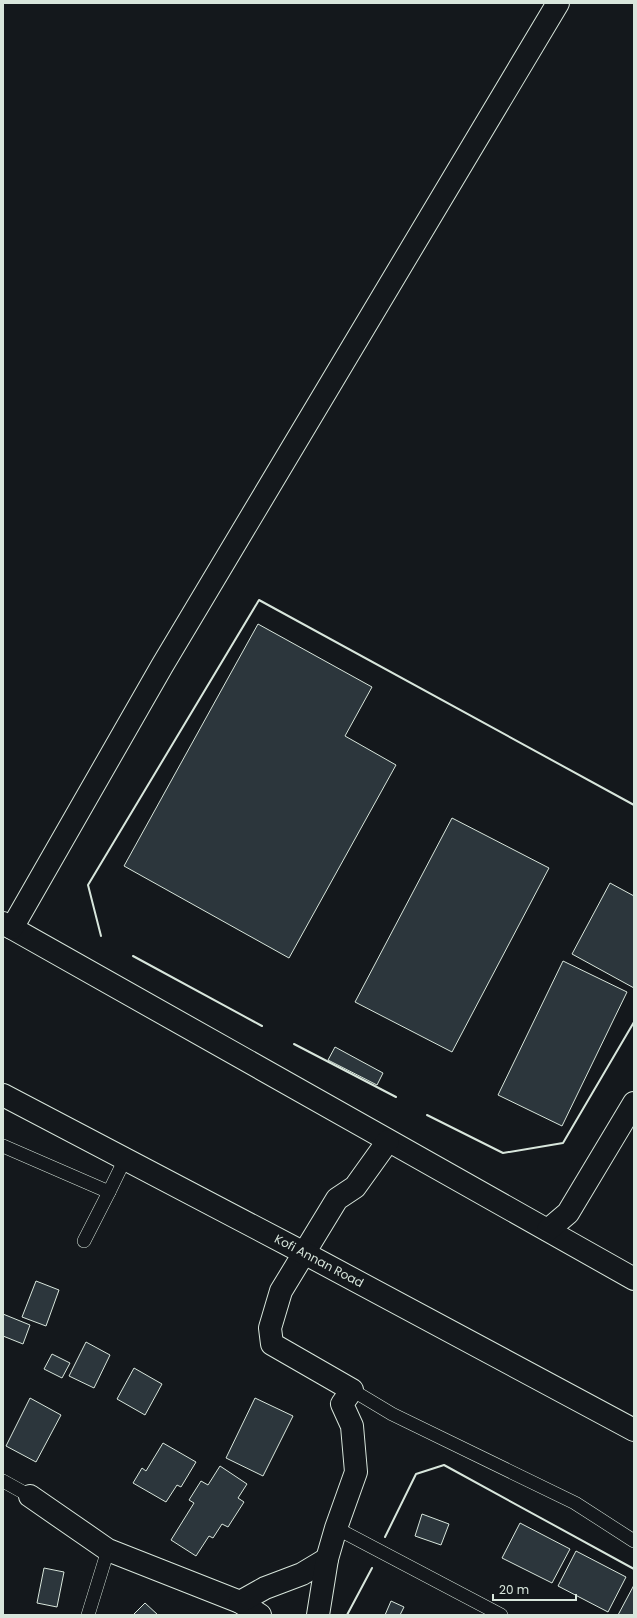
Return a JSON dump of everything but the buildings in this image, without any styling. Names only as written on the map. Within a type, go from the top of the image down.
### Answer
[{"type":"street","points":[[558,3],[8,926],[634,1279]]},
{"type":"street","name":"Kofi Annan Road","points":[[3,1095],[304,1253],[634,1430]]},
{"type":"street","points":[[548,1230],[568,1213],[634,1103]]},
{"type":"street","points":[[318,1615],[327,1559],[336,1528],[356,1472],[352,1426],[342,1404],[352,1390],[272,1344],[270,1328],[281,1291],[337,1199],[355,1186],[388,1141]]},
{"type":"street","points":[[30,1496],[108,1550],[240,1602],[260,1615]]},
{"type":"street","points":[[240,1602],[265,1588],[302,1574],[327,1559]]},
{"type":"lane","points":[[3,1146],[109,1192]]},
{"type":"lane","points":[[84,1241],[124,1159]]},
{"type":"lane","points":[[352,1390],[392,1414],[574,1503],[634,1541]]},
{"type":"lane","points":[[3,1481],[30,1496]]},
{"type":"lane","points":[[336,1528],[501,1615]]},
{"type":"lane","points":[[88,1615],[108,1550]]},
{"type":"wall","points":[[101,936],[88,885],[259,600],[634,805]]},
{"type":"wall","points":[[133,956],[262,1026]]},
{"type":"wall","points":[[427,1115],[503,1153],[563,1143],[634,1022]]},
{"type":"wall","points":[[294,1044],[396,1097]]},
{"type":"wall","points":[[385,1537],[416,1474],[444,1465],[634,1569]]},
{"type":"wall","points":[[347,1615],[372,1568]]}]
